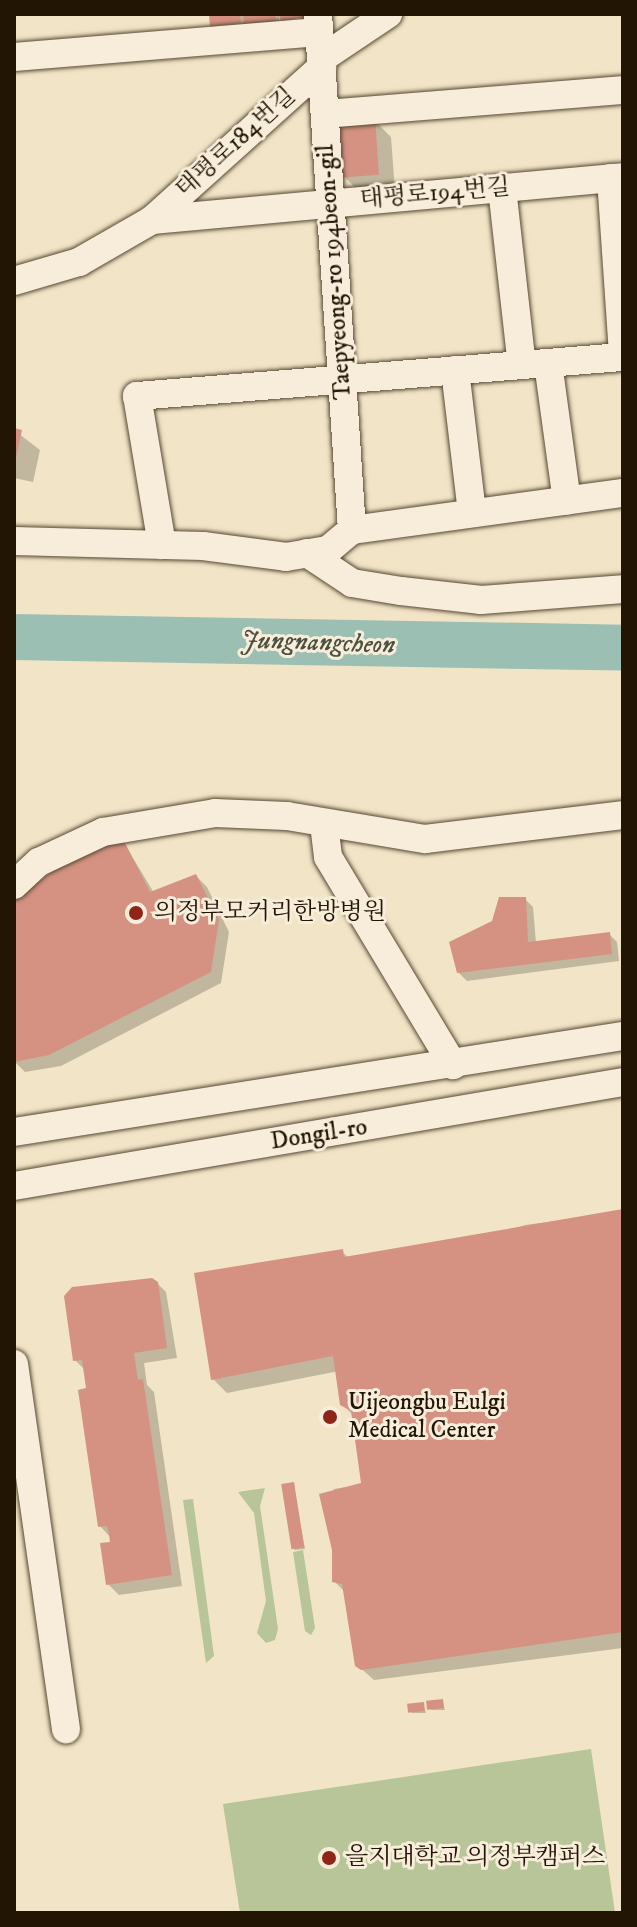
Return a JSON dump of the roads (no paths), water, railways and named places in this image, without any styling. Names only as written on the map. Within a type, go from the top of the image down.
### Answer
[{"type":"street","points":[[14,57],[320,43],[388,14]]},
{"type":"street","name":"Taepyeong-ro 194beon-gil","points":[[320,43],[352,530]]},
{"type":"street","name":"태평로184번길","points":[[152,220],[320,43]]},
{"type":"street","points":[[325,114],[623,90]]},
{"type":"street","points":[[162,545],[137,396],[623,356],[617,178]]},
{"type":"street","name":"태평로194번길","points":[[152,220],[617,178]]},
{"type":"street","points":[[502,188],[535,364],[567,501]]},
{"type":"street","points":[[14,281],[79,262],[152,220]]},
{"type":"street","points":[[455,370],[472,513]]},
{"type":"street","points":[[14,541],[162,545],[286,557],[328,550],[352,530],[623,493]]},
{"type":"street","points":[[307,553],[352,583],[401,591],[481,600],[623,589]]},
{"type":"street","points":[[14,885],[39,862],[103,832],[133,824],[215,813],[287,816],[425,839],[623,815]]},
{"type":"street","points":[[324,824],[328,857],[453,1065]]},
{"type":"street","name":"Dongil-ro","points":[[14,1132],[623,1036]]},
{"type":"street","name":"Dongil-ro","points":[[14,1186],[623,1082]]},
{"type":"street","points":[[14,1364],[66,1729]]},
{"type":"water","name":"Jungnangcheon","points":[[14,614],[623,625],[622,671],[14,660]]},
{"type":"place","name":"의정부모커리한방병원","points":[[136,913]]},
{"type":"place","name":"Uijeongbu Eulgi Medical Center","points":[[330,1417]]},
{"type":"place","name":"을지대학교 의정부캠퍼스","points":[[329,1858]]}]
